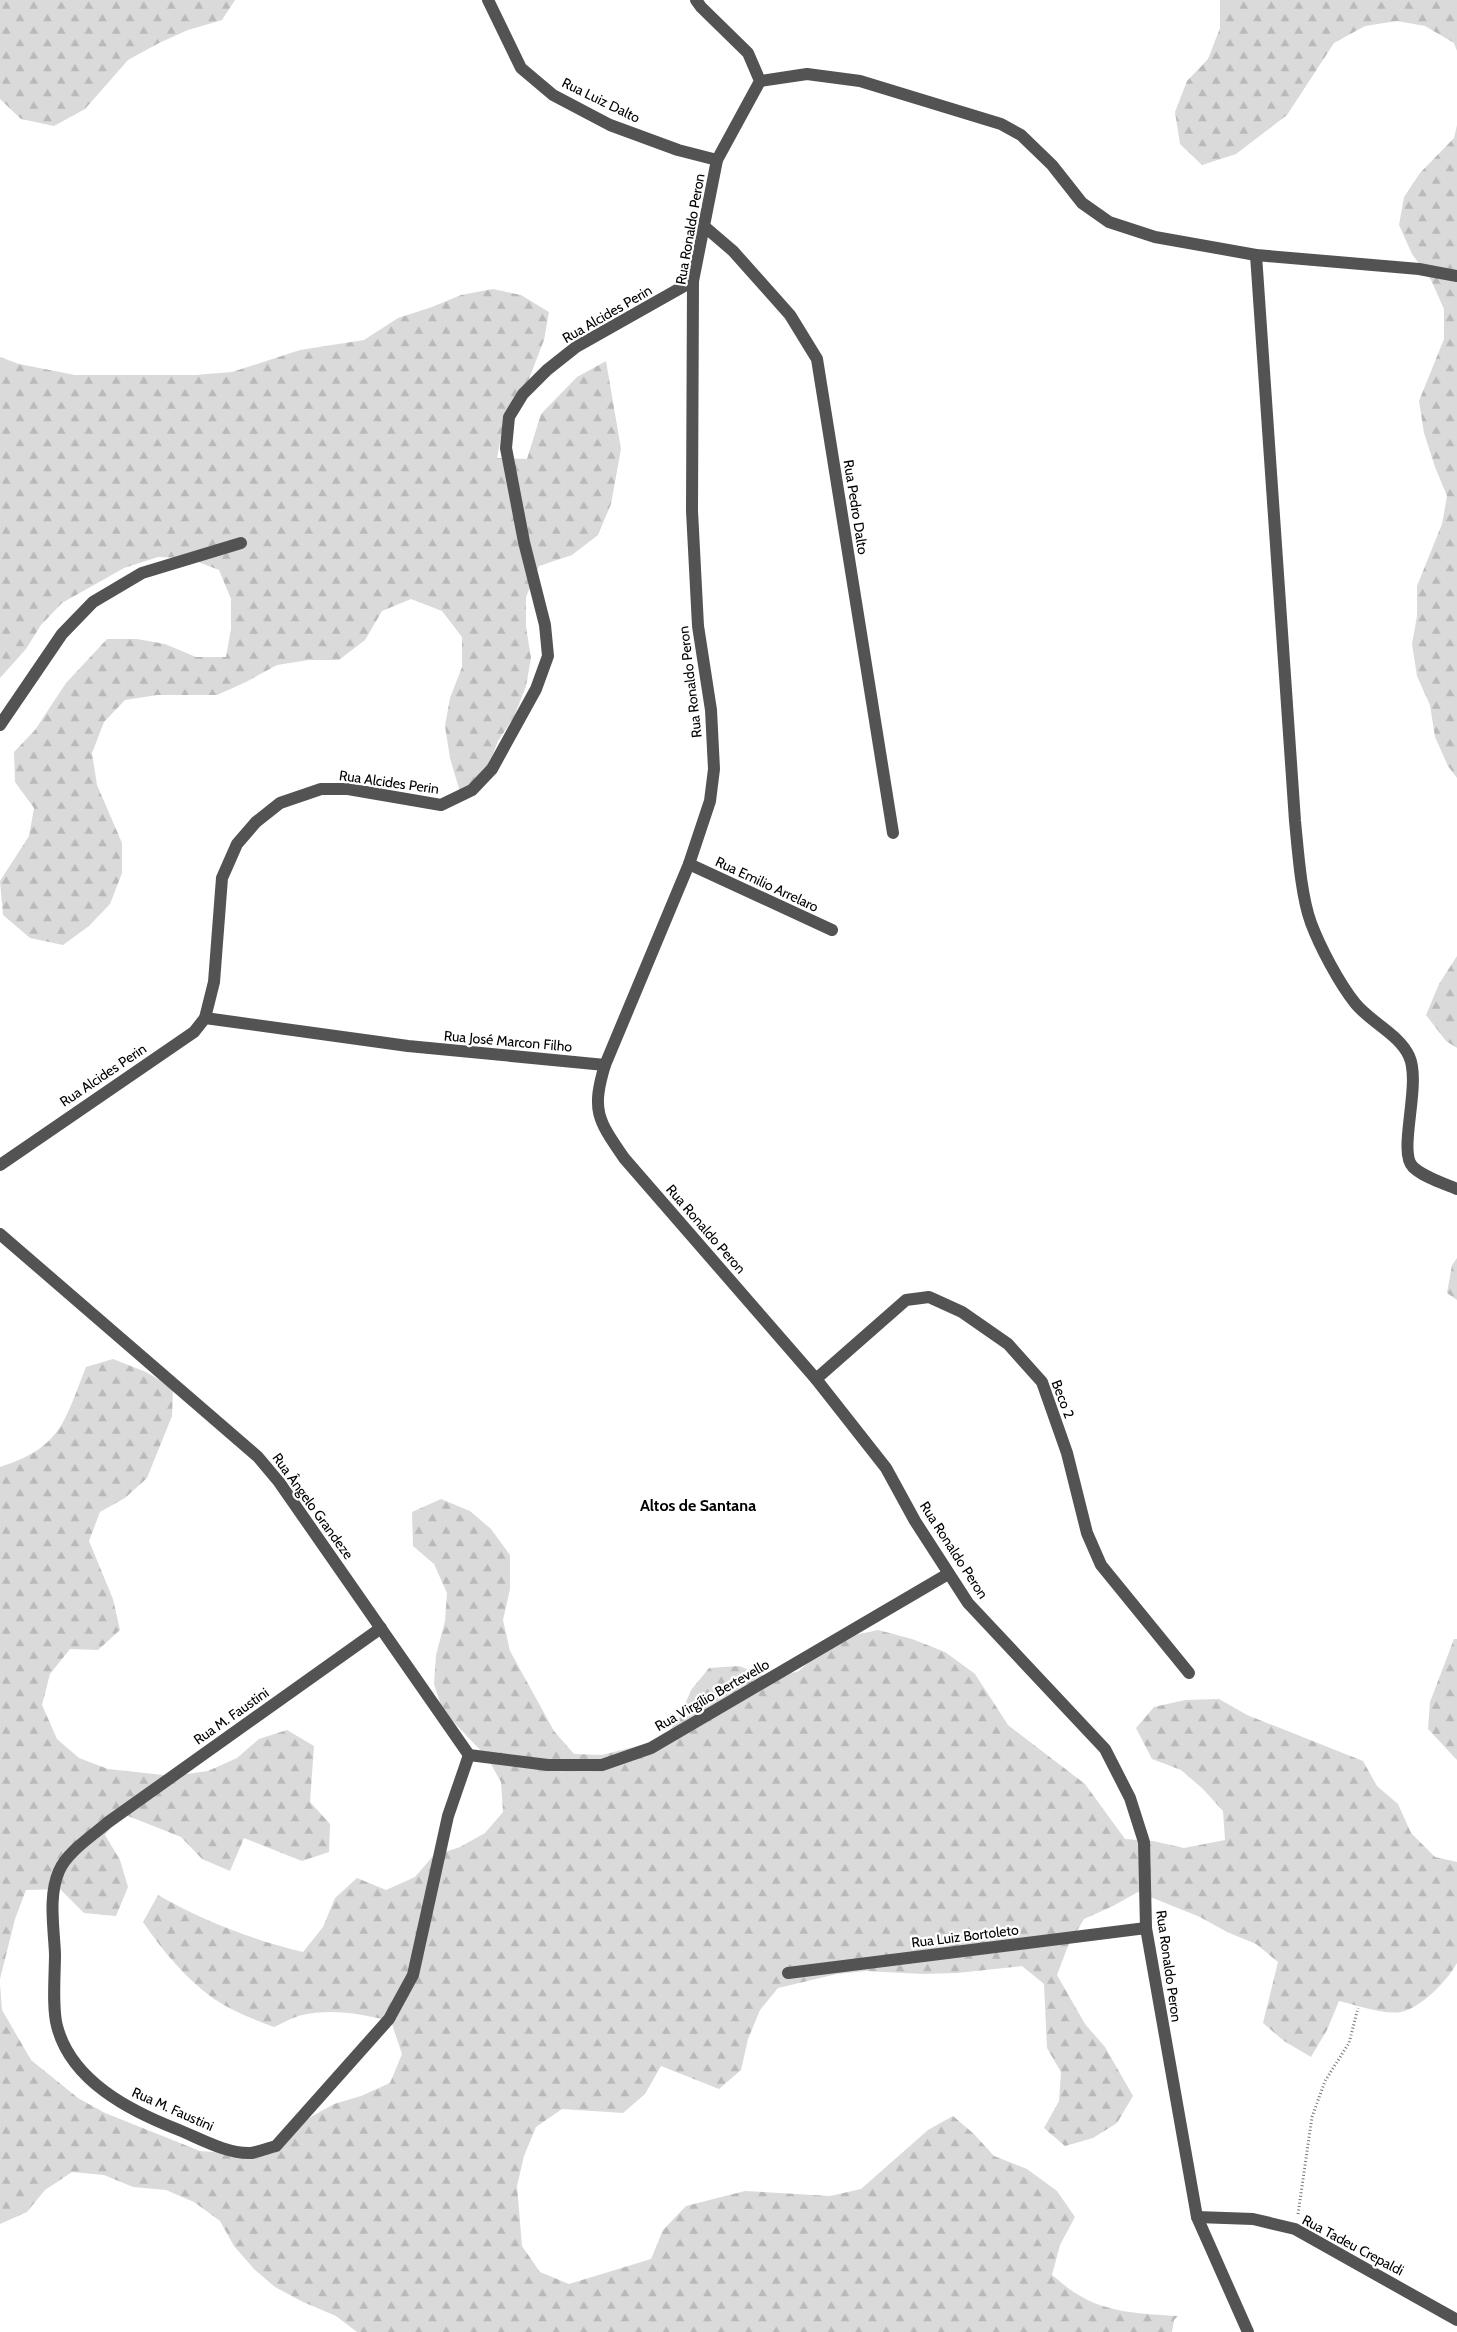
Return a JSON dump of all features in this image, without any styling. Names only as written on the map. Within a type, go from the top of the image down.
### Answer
[{"type":"street","name":"Rua Luiz Dalto","points":[[488,0],[521,68],[554,96],[610,125],[678,150],[718,160]]},
{"type":"street","points":[[701,2],[748,53],[760,81],[807,74],[860,81],[1001,124],[1021,135],[1052,164],[1082,203],[1110,222],[1155,237],[1256,255],[1419,269],[1457,276]]},
{"type":"street","name":"Rua Ronaldo Peron","points":[[760,81],[718,160],[693,281],[692,511],[698,626],[711,710],[714,769],[710,801],[689,864],[604,1065],[599,1084],[597,1108],[604,1129],[624,1158],[816,1379],[886,1468],[915,1521],[968,1603],[1105,1749],[1130,1798],[1144,1842],[1146,1928],[1197,2217],[1248,2332]]},
{"type":"street","name":"Rua Pedro Dalto","points":[[705,227],[733,251],[790,315],[817,358],[893,833]]},
{"type":"street","points":[[1256,255],[1295,822],[1301,874],[1310,922],[1334,968],[1355,1002],[1398,1042],[1408,1054],[1414,1068],[1413,1099],[1407,1140],[1407,1154],[1411,1166],[1421,1173],[1457,1189]]},
{"type":"street","name":"Rua Alcides Perin","points":[[0,1165],[194,1032],[205,1018],[214,982],[222,878],[237,844],[256,822],[280,803],[321,789],[348,789],[441,806],[472,790],[492,769],[536,689],[548,656],[544,625],[524,542],[506,448],[509,417],[523,394],[547,370],[576,347],[693,281]]},
{"type":"street","points":[[0,725],[62,634],[94,602],[142,573],[241,543]]},
{"type":"street","name":"Rua Emilio Arrelaro","points":[[689,864],[832,930]]},
{"type":"street","name":"Rua José Marcon Filho","points":[[205,1018],[408,1046],[604,1065]]},
{"type":"street","name":"Rua Ângelo Grandeze","points":[[0,1234],[258,1457],[280,1482],[470,1755]]},
{"type":"street","name":"Beco 2","points":[[816,1379],[906,1300],[929,1297],[962,1312],[1008,1344],[1042,1382],[1067,1453],[1087,1533],[1101,1565],[1189,1673]]},
{"type":"street","name":"Rua Virgílio Bertevello","points":[[470,1755],[548,1764],[602,1765],[651,1748],[948,1574]]},
{"type":"street","name":"Rua M. Faustini","points":[[382,1628],[107,1823],[70,1856],[59,1871],[53,1894],[56,2024],[65,2048],[81,2071],[120,2103],[150,2119],[211,2143],[235,2152],[252,2153],[276,2146],[389,2019],[413,1975],[448,1816],[470,1755]]},
{"type":"street","name":"Rua Luiz Bortoleto","points":[[788,1973],[1146,1928]]},
{"type":"street","name":"Rua Tadeu Crepaldi","points":[[1197,2217],[1253,2219],[1296,2229],[1457,2320]]},
{"type":"path","points":[[1296,2229],[1312,2117],[1325,2081],[1349,2043],[1358,2008]]},
{"type":"green space","points":[[0,0],[235,0],[222,20],[188,30],[128,60],[85,109],[54,126],[21,119],[0,99]]},
{"type":"green space","points":[[1220,0],[1457,0],[1457,51],[1454,43],[1425,26],[1397,21],[1365,26],[1334,43],[1287,115],[1236,154],[1202,165],[1180,144],[1175,112],[1187,81],[1208,59],[1220,28]]},
{"type":"green space","points":[[1457,125],[1457,778],[1448,766],[1435,737],[1430,705],[1417,676],[1412,644],[1417,616],[1417,586],[1442,524],[1447,496],[1424,433],[1419,401],[1444,339],[1444,309],[1431,280],[1412,254],[1399,225],[1404,197],[1420,173],[1454,138]]},
{"type":"green space","points":[[493,289],[521,295],[549,312],[544,340],[520,402],[502,431],[497,458],[527,459],[541,414],[577,377],[606,361],[621,449],[611,504],[598,535],[572,555],[539,566],[526,597],[526,627],[531,658],[526,686],[514,717],[498,741],[486,772],[460,792],[450,758],[445,726],[450,698],[462,667],[462,637],[442,611],[411,599],[382,611],[365,640],[339,660],[309,660],[277,665],[217,695],[157,695],[125,700],[104,722],[92,753],[97,785],[122,843],[122,873],[110,904],[89,926],[63,945],[30,938],[3,915],[0,881],[29,836],[34,808],[15,782],[14,752],[35,730],[66,683],[107,639],[137,639],[165,644],[196,657],[226,657],[231,629],[231,599],[219,570],[188,558],[158,557],[124,568],[62,603],[41,625],[26,649],[0,678],[0,357],[19,364],[75,375],[195,375],[232,372],[300,350],[364,340],[398,318],[461,295]]},
{"type":"green space","points":[[1457,956],[1457,1048],[1446,1041],[1426,1015],[1439,984]]},
{"type":"green space","points":[[1457,1258],[1457,1300],[1447,1293],[1452,1265]]},
{"type":"green space","points":[[113,1359],[146,1372],[173,1388],[172,1416],[147,1478],[125,1498],[100,1512],[89,1541],[113,1599],[120,1630],[98,1650],[70,1649],[50,1674],[42,1705],[57,1739],[79,1758],[108,1769],[172,1776],[208,1771],[237,1758],[259,1739],[287,1730],[314,1746],[310,1802],[330,1824],[329,1852],[302,1861],[244,1838],[230,1871],[202,1859],[181,1837],[123,1814],[105,1835],[120,1860],[128,1887],[116,1916],[84,1913],[60,1889],[26,1890],[15,1919],[0,1979],[0,1467],[21,1459],[49,1441],[65,1418],[86,1367]]},
{"type":"green space","points":[[441,1499],[470,1511],[491,1529],[510,1555],[510,1589],[503,1620],[510,1651],[554,1731],[574,1754],[602,1755],[661,1740],[679,1719],[691,1690],[709,1668],[739,1666],[772,1679],[799,1671],[821,1651],[846,1637],[878,1630],[912,1639],[945,1652],[975,1674],[1008,1725],[1085,1784],[1125,1839],[1153,1841],[1184,1848],[1225,1840],[1223,1811],[1203,1789],[1181,1770],[1152,1759],[1136,1728],[1154,1707],[1185,1700],[1219,1699],[1247,1715],[1363,1761],[1377,1786],[1398,1804],[1411,1833],[1435,1857],[1457,1862],[1457,1963],[1447,1977],[1425,1999],[1401,2012],[1378,2011],[1339,2001],[1327,2030],[1311,2057],[1284,2041],[1263,2023],[1278,1962],[1256,1944],[1227,1932],[1200,1917],[1138,1892],[1084,1919],[1068,1946],[1057,1975],[1085,2024],[1105,2047],[1133,2096],[1117,2123],[1093,2138],[1065,2146],[1044,2128],[1059,2101],[1061,2072],[1047,2048],[1044,1984],[1022,1966],[957,1973],[923,1974],[866,1971],[837,1974],[778,1988],[760,2010],[748,2039],[741,2070],[719,2089],[661,2066],[645,2094],[623,2113],[562,2109],[536,2127],[524,2156],[517,2186],[522,2246],[540,2272],[569,2284],[651,2259],[663,2230],[686,2206],[745,2191],[830,2196],[861,2189],[928,2130],[953,2116],[974,2134],[994,2156],[1027,2169],[1057,2191],[1075,2217],[1060,2245],[1052,2275],[1074,2292],[1100,2305],[1126,2311],[1178,2316],[1174,2320],[1172,2332],[357,2332],[336,2316],[303,2302],[275,2287],[254,2269],[234,2246],[220,2221],[194,2202],[166,2190],[133,2187],[104,2175],[72,2172],[45,2190],[27,2212],[0,2224],[0,1984],[2,2010],[31,2060],[78,2098],[105,2113],[200,2151],[228,2153],[287,2138],[309,2118],[334,2104],[361,2096],[390,2083],[402,2054],[391,2021],[358,2014],[324,2012],[302,2015],[274,2027],[258,2021],[228,2007],[204,1991],[175,1964],[143,1922],[158,1895],[229,1929],[303,1952],[323,1927],[335,1898],[357,1878],[386,1890],[415,1877],[433,1856],[460,1847],[485,1833],[503,1812],[501,1782],[487,1757],[443,1711],[434,1684],[436,1655],[445,1621],[447,1593],[434,1564],[413,1546],[412,1512]]},
{"type":"green space","points":[[1454,1639],[1457,1639],[1457,1760],[1428,1729],[1430,1702]]},
{"type":"district","name":"Altos de Santana","points":[[698,1505]]}]
